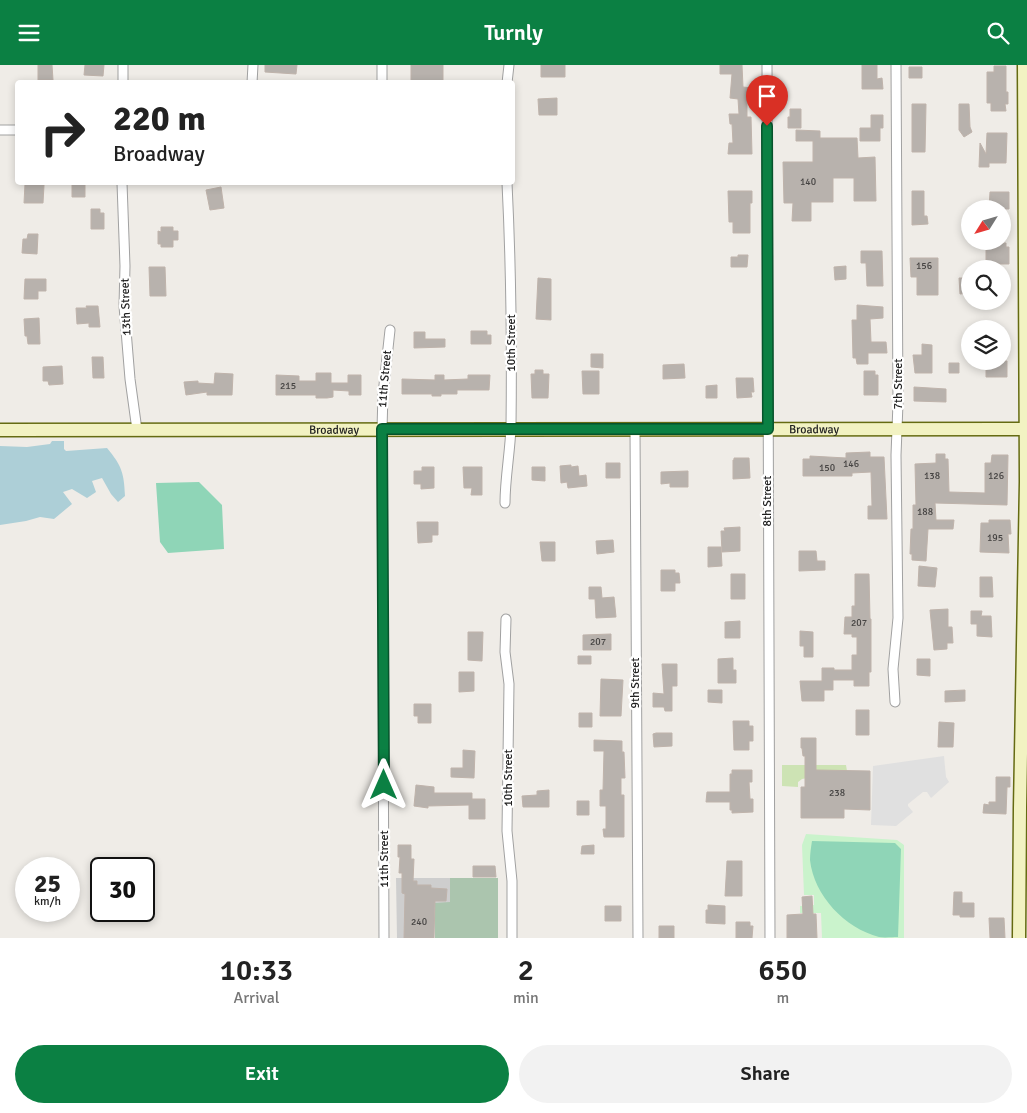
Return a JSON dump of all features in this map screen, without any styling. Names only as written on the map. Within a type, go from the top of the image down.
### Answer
[{"type":"street","points":[[123,65],[123,80]]},
{"type":"street","points":[[252,80],[253,65]]},
{"type":"street","points":[[382,65],[382,80]]},
{"type":"street","points":[[507,80],[509,65]]},
{"type":"street","name":"8th Street","points":[[767,65],[767,571],[770,938]]},
{"type":"street","name":"7th Street","points":[[895,702],[893,669],[898,618],[896,65]]},
{"type":"street","points":[[1019,938],[1023,916],[1026,429],[1024,65]]},
{"type":"street","points":[[0,130],[15,130]]},
{"type":"street","name":"13th Street","points":[[122,185],[125,266],[124,306],[130,379],[138,430]]},
{"type":"street","name":"10th Street","points":[[505,503],[505,476],[511,428],[508,185]]},
{"type":"street","name":"11th Street","points":[[384,938],[382,429],[383,394],[390,331]]},
{"type":"street","name":"Broadway","points":[[0,430],[511,428],[1026,429]]},
{"type":"street","name":"9th Street","points":[[634,429],[638,938]]},
{"type":"street","name":"10th Street","points":[[506,619],[505,652],[509,685],[507,831],[512,881],[512,938]]},
{"type":"shaded area","points":[[944,756],[946,777],[949,782],[931,798],[927,792],[923,792],[908,804],[913,812],[896,826],[871,825],[873,766]]},
{"type":"shaded area","points":[[396,878],[450,878],[450,903],[435,903],[434,938],[397,938]]},
{"type":"green space","points":[[199,482],[222,505],[224,549],[168,553],[160,542],[156,483]]},
{"type":"green space","points":[[782,765],[846,765],[847,771],[802,779],[798,782],[798,787],[782,786]]},
{"type":"green space","points":[[806,834],[897,840],[904,845],[904,938],[822,938],[821,913],[800,913],[800,906],[814,905],[814,895],[804,895],[802,845]]},
{"type":"green space","points":[[812,841],[895,843],[901,849],[898,937],[879,937],[866,933],[833,909],[818,886],[813,873],[810,860]]},
{"type":"green space","points":[[450,878],[498,878],[498,938],[435,938],[435,903],[450,902]]},
{"type":"water","points":[[52,441],[64,441],[64,449],[66,451],[107,448],[121,470],[125,496],[118,502],[102,478],[92,481],[96,492],[87,498],[72,489],[63,492],[72,504],[54,519],[40,517],[0,525],[0,446],[27,447],[50,444]]},
{"type":"building","points":[[38,65],[52,65],[53,80],[38,80]]},
{"type":"building","points":[[85,65],[104,65],[103,76],[84,75]]},
{"type":"building","points":[[265,65],[297,65],[296,74],[265,72]]},
{"type":"building","points":[[411,65],[443,65],[443,80],[411,80]]},
{"type":"building","points":[[541,65],[565,65],[565,77],[541,77]]},
{"type":"building","points":[[720,65],[742,65],[743,87],[752,88],[751,100],[747,99],[747,117],[751,117],[752,154],[728,154],[729,143],[733,143],[732,124],[730,124],[729,114],[739,114],[738,99],[730,98],[732,74],[720,74]]},
{"type":"building","points":[[862,65],[877,65],[877,79],[882,78],[883,89],[862,89]]},
{"type":"building","points":[[994,66],[1006,66],[1008,104],[1005,104],[1006,111],[991,111],[991,103],[987,103],[987,72],[994,72]]},
{"type":"building","points":[[909,67],[922,67],[922,78],[909,78]]},
{"type":"building","points":[[557,98],[557,115],[539,115],[538,99]]},
{"type":"building","points":[[912,104],[926,104],[925,152],[912,152]]},
{"type":"building","points":[[959,104],[969,104],[972,132],[964,137],[959,130]]},
{"type":"building","points":[[790,109],[801,109],[801,128],[788,128]]},
{"type":"building","points":[[871,115],[883,115],[880,141],[860,141],[860,128],[871,128]]},
{"type":"building","points":[[796,130],[820,131],[820,138],[857,138],[858,158],[875,157],[876,201],[854,201],[854,178],[833,178],[833,202],[811,202],[811,221],[792,221],[793,203],[784,203],[783,162],[813,162],[813,141],[796,141]]},
{"type":"building","points":[[987,133],[1007,133],[1006,163],[989,163],[989,167],[979,167],[980,143],[986,154]]},
{"type":"building","points":[[25,185],[44,185],[43,203],[24,203]]},
{"type":"building","points":[[72,185],[85,185],[85,197],[72,197]]},
{"type":"building","points":[[221,187],[224,208],[210,210],[206,190]]},
{"type":"building","points":[[728,191],[752,191],[750,233],[733,233],[733,222],[729,222]]},
{"type":"building","points":[[912,191],[924,191],[924,216],[927,216],[928,224],[912,225]]},
{"type":"building","points":[[990,192],[1009,192],[1009,200],[990,200]]},
{"type":"building","points":[[91,209],[100,209],[100,213],[104,213],[104,229],[91,229]]},
{"type":"building","points":[[161,227],[173,227],[173,231],[178,231],[178,240],[173,240],[173,247],[161,247],[161,244],[158,244],[158,231],[161,232]]},
{"type":"building","points":[[28,234],[38,234],[37,254],[22,253],[23,239],[27,239]]},
{"type":"building","points":[[986,250],[1009,250],[1009,260],[986,260]]},
{"type":"building","points":[[861,251],[882,251],[883,286],[867,286],[866,263],[861,263]]},
{"type":"building","points":[[738,255],[748,255],[747,267],[731,267],[731,257],[738,257]]},
{"type":"building","points":[[910,258],[938,258],[938,295],[917,295],[917,277],[911,277]]},
{"type":"building","points":[[846,266],[846,279],[835,280],[834,267]]},
{"type":"building","points":[[149,267],[165,267],[166,296],[150,296]]},
{"type":"building","points":[[538,278],[551,279],[551,320],[536,319]]},
{"type":"building","points":[[959,278],[961,278],[961,294]]},
{"type":"building","points":[[25,279],[46,279],[46,291],[38,291],[38,299],[24,299]]},
{"type":"building","points":[[857,305],[883,307],[883,318],[870,319],[871,342],[886,342],[887,353],[868,353],[868,364],[857,364],[856,358],[853,358],[852,320],[857,320]]},
{"type":"building","points":[[86,306],[98,306],[100,327],[89,327],[89,323],[77,324],[76,308],[87,308]]},
{"type":"building","points":[[39,318],[40,344],[28,344],[27,336],[25,336],[24,319]]},
{"type":"building","points":[[471,331],[487,331],[487,335],[491,335],[491,344],[471,344]]},
{"type":"building","points":[[414,332],[425,332],[425,339],[445,339],[445,347],[414,348]]},
{"type":"building","points":[[922,344],[932,345],[932,373],[915,373],[913,355],[922,355]]},
{"type":"building","points":[[591,354],[603,354],[603,368],[591,367]]},
{"type":"building","points":[[92,357],[103,357],[104,378],[93,378]]},
{"type":"building","points":[[949,363],[959,363],[959,373],[949,373]]},
{"type":"building","points":[[684,364],[685,378],[663,379],[663,365]]},
{"type":"building","points":[[62,366],[63,384],[49,385],[48,381],[43,381],[43,367]]},
{"type":"building","points":[[535,370],[543,370],[543,374],[549,374],[548,398],[532,398],[531,374],[535,374]]},
{"type":"building","points":[[986,370],[1007,370],[1007,377],[986,377]]},
{"type":"building","points":[[582,371],[599,371],[599,394],[583,394]]},
{"type":"building","points":[[864,371],[875,371],[875,375],[878,375],[878,395],[864,395]]},
{"type":"building","points":[[215,373],[233,374],[232,395],[207,395],[207,392],[186,395],[184,382],[198,381],[198,383],[214,384]]},
{"type":"building","points":[[316,373],[331,373],[331,383],[348,383],[348,375],[361,375],[361,395],[349,395],[349,391],[333,390],[333,397],[327,398],[316,398],[316,395],[276,395],[276,375],[299,376],[299,381],[316,381]]},
{"type":"building","points":[[435,375],[444,375],[444,380],[468,379],[468,375],[490,375],[489,390],[457,390],[457,394],[441,394],[441,396],[432,396],[432,394],[402,394],[402,379],[435,380]]},
{"type":"building","points":[[736,378],[753,378],[754,392],[751,392],[752,397],[737,398]]},
{"type":"building","points":[[717,385],[717,398],[706,398],[706,386]]},
{"type":"building","points":[[914,387],[946,389],[946,402],[914,401]]},
{"type":"building","points":[[870,452],[870,457],[884,457],[887,519],[868,519],[868,506],[872,506],[871,472],[852,473],[852,476],[803,476],[803,459],[810,459],[810,456],[846,458],[846,453]]},
{"type":"building","points":[[936,454],[945,454],[945,459],[948,459],[949,492],[985,493],[985,463],[991,463],[992,455],[1008,455],[1007,505],[935,503],[936,520],[954,520],[953,529],[928,529],[926,561],[912,560],[912,554],[910,554],[911,529],[913,529],[913,505],[916,505],[915,464],[936,463]]},
{"type":"building","points":[[734,458],[749,458],[750,478],[733,479]]},
{"type":"building","points":[[606,463],[620,463],[620,478],[606,478]]},
{"type":"building","points":[[571,465],[571,467],[578,466],[579,476],[586,475],[587,486],[568,488],[567,482],[561,483],[560,466]]},
{"type":"building","points":[[422,467],[434,467],[434,488],[421,489],[421,484],[414,484],[414,471],[422,471]]},
{"type":"building","points":[[463,467],[482,467],[482,495],[471,495],[472,488],[464,488]]},
{"type":"building","points":[[532,467],[545,467],[545,481],[532,480]]},
{"type":"building","points":[[688,471],[688,487],[670,487],[670,483],[661,484],[661,472]]},
{"type":"building","points":[[989,520],[1010,520],[1011,534],[1008,534],[1009,553],[980,552],[981,523],[989,523]]},
{"type":"building","points":[[417,522],[438,522],[438,535],[432,535],[432,542],[418,543]]},
{"type":"building","points":[[740,527],[740,551],[722,552],[721,531],[725,531],[724,528]]},
{"type":"building","points":[[613,540],[614,552],[597,554],[596,541]]},
{"type":"building","points":[[540,542],[555,542],[555,561],[542,561]]},
{"type":"building","points":[[708,547],[721,547],[722,566],[708,567]]},
{"type":"building","points":[[799,551],[816,551],[817,561],[825,561],[825,570],[799,571]]},
{"type":"building","points":[[919,566],[937,568],[935,587],[918,586]]},
{"type":"building","points":[[661,570],[675,570],[675,573],[679,573],[680,583],[675,583],[675,591],[661,591]]},
{"type":"building","points":[[731,574],[745,574],[745,599],[731,599]]},
{"type":"building","points":[[855,574],[869,574],[871,672],[869,672],[869,686],[854,686],[854,680],[833,680],[833,690],[824,690],[824,701],[802,701],[800,681],[822,681],[822,668],[852,670],[852,655],[857,655],[857,637],[852,637],[852,634],[844,634],[845,617],[852,617],[852,606],[855,606]]},
{"type":"building","points":[[980,577],[992,577],[993,597],[980,597]]},
{"type":"building","points":[[589,587],[601,587],[602,598],[614,597],[616,617],[596,618],[595,599],[589,599]]},
{"type":"building","points":[[948,609],[948,627],[952,627],[953,643],[947,643],[947,649],[934,650],[930,610]]},
{"type":"building","points":[[971,611],[982,611],[981,616],[991,616],[992,637],[977,636],[977,624],[971,624]]},
{"type":"building","points":[[740,621],[740,638],[725,638],[725,622]]},
{"type":"building","points":[[800,631],[813,632],[813,657],[804,657],[804,646],[800,646]]},
{"type":"building","points":[[468,632],[483,632],[482,661],[468,660]]},
{"type":"building","points":[[611,634],[611,650],[583,650],[583,635]]},
{"type":"building","points":[[578,656],[591,656],[591,664],[578,664]]},
{"type":"building","points":[[733,658],[733,670],[736,670],[736,683],[718,683],[718,659]]},
{"type":"building","points":[[917,659],[930,659],[930,676],[917,675]]},
{"type":"building","points":[[662,664],[677,664],[677,686],[672,686],[672,711],[665,711],[664,707],[653,707],[653,693],[664,694]]},
{"type":"building","points":[[459,672],[474,672],[474,691],[459,692]]},
{"type":"building","points":[[601,679],[623,680],[621,716],[600,716]]},
{"type":"building","points":[[708,690],[722,690],[722,703],[708,702]]},
{"type":"building","points":[[965,690],[965,701],[945,702],[945,691]]},
{"type":"building","points":[[414,704],[431,704],[431,723],[418,723],[418,716],[414,716]]},
{"type":"building","points":[[856,710],[869,710],[869,735],[856,735]]},
{"type":"building","points":[[579,713],[592,713],[592,727],[579,727]]},
{"type":"building","points":[[733,721],[749,721],[749,726],[753,726],[753,741],[749,741],[749,750],[734,750]]},
{"type":"building","points":[[939,722],[954,723],[953,747],[938,747]]},
{"type":"building","points":[[672,733],[672,746],[654,747],[653,734]]},
{"type":"building","points":[[801,738],[816,738],[816,770],[870,771],[870,810],[844,809],[844,818],[801,818],[801,787],[805,787],[805,756],[803,756],[801,748]]},
{"type":"building","points":[[594,740],[622,741],[625,778],[621,778],[621,795],[624,795],[624,837],[604,837],[603,829],[606,829],[606,806],[600,806],[600,790],[603,790],[604,751],[594,751]]},
{"type":"building","points":[[463,750],[475,751],[474,778],[451,777],[451,768],[463,768]]},
{"type":"building","points":[[732,770],[752,770],[752,782],[749,782],[750,799],[753,799],[753,812],[732,813],[730,802],[706,802],[707,792],[730,792],[730,774],[732,774]]},
{"type":"building","points":[[996,777],[1010,777],[1010,787],[1007,787],[1006,814],[983,813],[984,804],[989,805],[989,802],[996,802]]},
{"type":"building","points":[[416,785],[434,787],[434,793],[472,793],[472,799],[485,799],[485,819],[469,819],[469,805],[428,806],[428,808],[414,806]]},
{"type":"building","points":[[549,790],[549,807],[523,807],[522,796],[537,795],[537,791]]},
{"type":"building","points":[[577,801],[589,801],[589,815],[577,815]]},
{"type":"building","points":[[398,845],[411,845],[411,859],[414,859],[413,881],[417,881],[417,885],[431,885],[431,888],[447,889],[446,901],[435,901],[434,938],[404,938],[405,894],[402,893],[402,873],[399,873],[400,857],[398,857]]},
{"type":"building","points":[[594,845],[594,854],[581,854],[582,846]]},
{"type":"building","points":[[727,861],[742,861],[742,896],[725,896]]},
{"type":"building","points":[[473,866],[495,866],[496,877],[473,877]]},
{"type":"building","points":[[954,892],[962,892],[962,903],[974,903],[974,917],[953,915]]},
{"type":"building","points":[[812,896],[813,914],[816,914],[817,938],[787,938],[787,915],[803,914],[802,897]]},
{"type":"building","points":[[708,905],[725,906],[725,924],[706,923]]},
{"type":"building","points":[[605,906],[621,906],[621,921],[605,921]]},
{"type":"building","points":[[989,918],[1004,918],[1005,938],[990,938]]},
{"type":"building","points":[[736,922],[750,922],[750,926],[753,926],[752,938],[736,938]]},
{"type":"building","points":[[659,926],[674,926],[674,938],[659,938]]},
{"type":"route","points":[[384,785],[382,429],[768,429],[767,126]]}]
